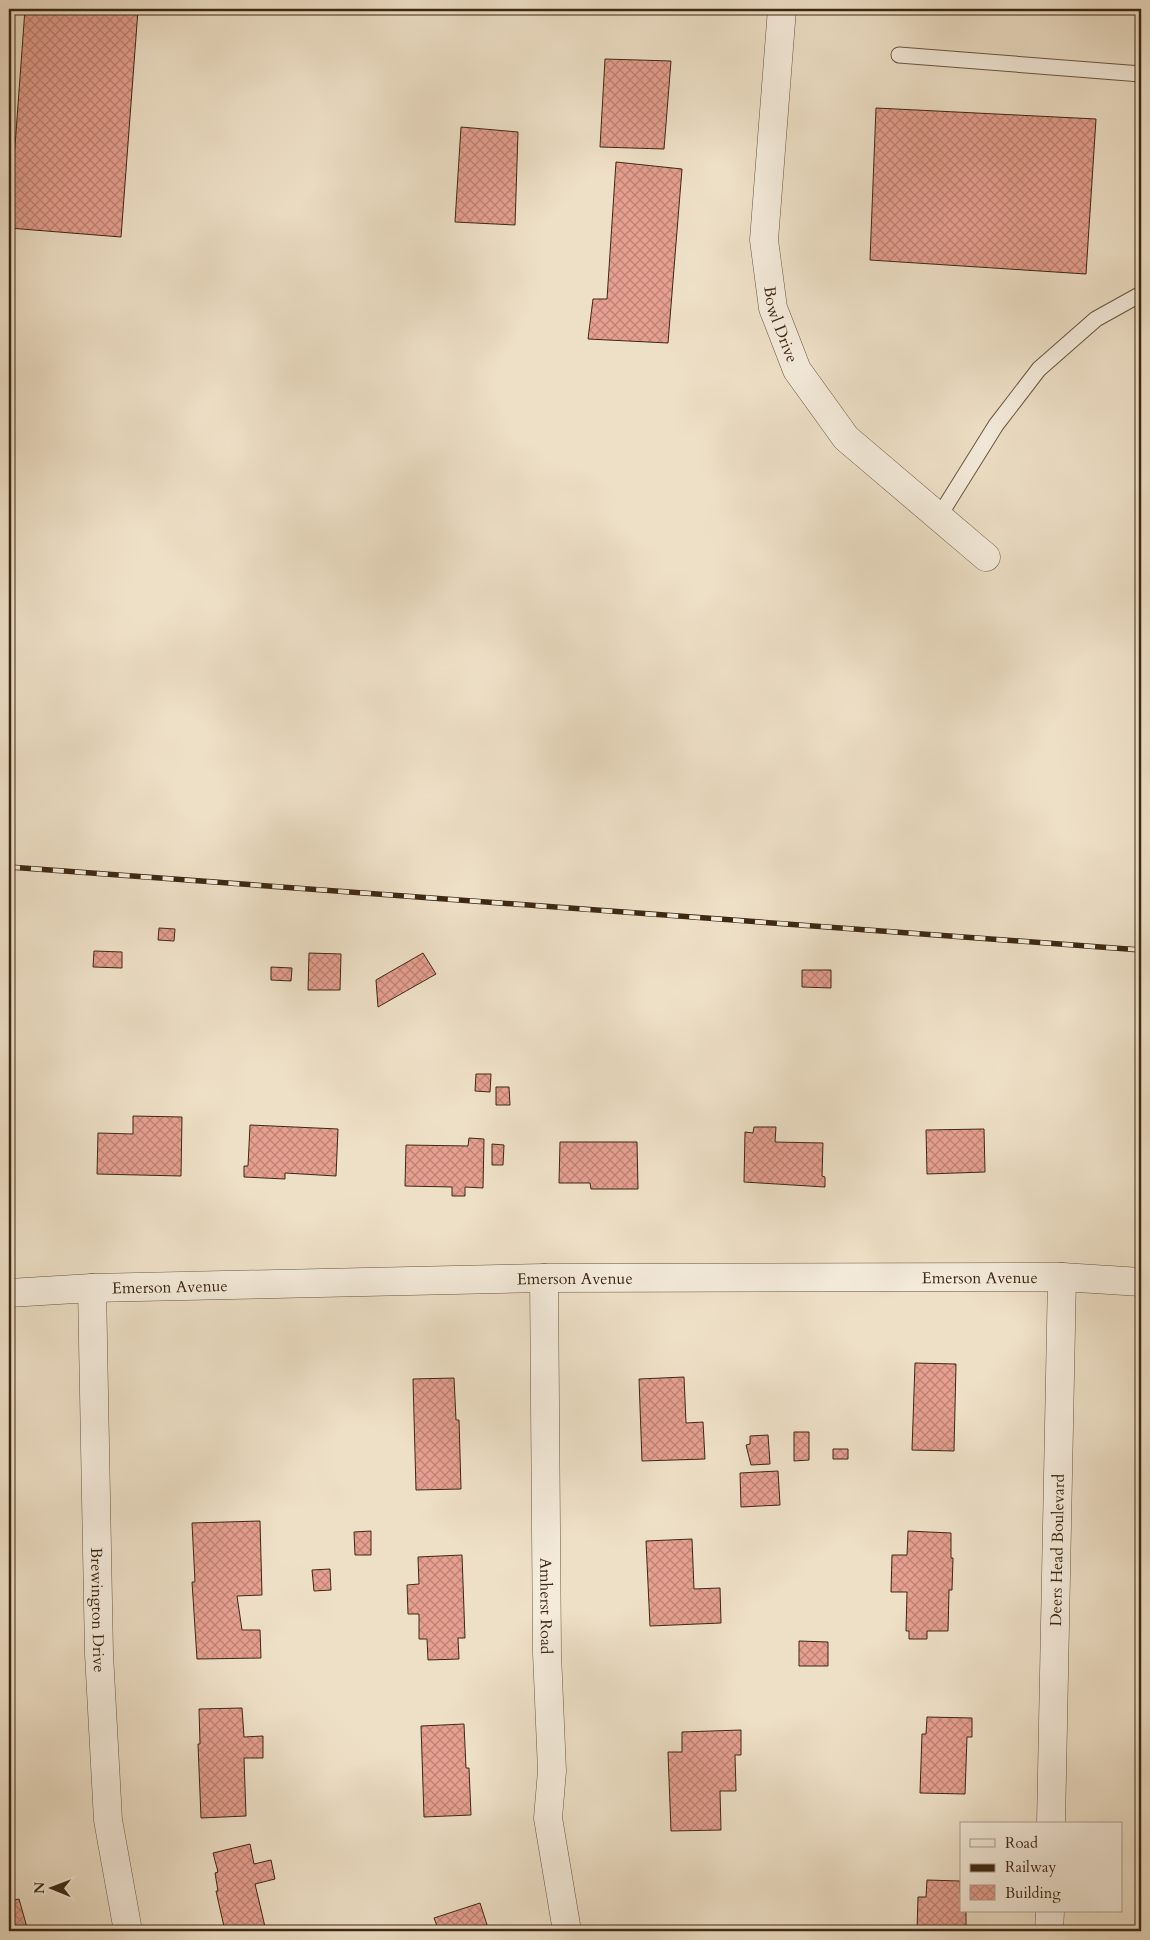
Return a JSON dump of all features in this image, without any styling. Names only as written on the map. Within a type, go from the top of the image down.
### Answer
[{"type":"street","name":"Bowl Drive","points":[[782,9],[764,240],[773,308],[797,370],[846,438],[986,557]]},
{"type":"street","name":"Emerson Avenue","points":[[9,1293],[92,1288],[544,1278],[1062,1277],[1141,1282]]},
{"type":"street","name":"Deers Head Boulevard","points":[[1051,1822],[1062,1277]]},
{"type":"street","name":"Amherst Road","points":[[544,1278],[547,1652],[552,1771],[548,1818],[567,1931]]},
{"type":"street","name":"Brewington Drive","points":[[92,1288],[99,1664],[108,1820],[128,1931]]},
{"type":"street","points":[[1049,1931],[1050,1912]]},
{"type":"lane","points":[[899,55],[1141,74]]},
{"type":"lane","points":[[938,518],[996,425],[1039,369],[1096,319],[1141,294]]},
{"type":"building","points":[[25,9],[138,10],[121,237],[9,228]]},
{"type":"building","points":[[605,59],[671,61],[664,149],[600,147]]},
{"type":"building","points":[[876,108],[1096,119],[1086,274],[870,260]]},
{"type":"building","points":[[461,127],[518,132],[515,225],[455,222]]},
{"type":"building","points":[[616,162],[682,169],[668,343],[588,339],[593,299],[607,299]]},
{"type":"building","points":[[159,928],[175,929],[174,941],[158,940]]},
{"type":"building","points":[[94,951],[122,952],[122,968],[93,967]]},
{"type":"building","points":[[309,953],[341,954],[340,990],[308,990]]},
{"type":"building","points":[[423,953],[436,974],[378,1007],[376,980]]},
{"type":"building","points":[[271,967],[292,968],[291,981],[271,980]]},
{"type":"building","points":[[802,970],[831,970],[831,988],[802,987]]},
{"type":"building","points":[[476,1074],[491,1074],[490,1092],[475,1091]]},
{"type":"building","points":[[496,1087],[509,1087],[510,1105],[496,1105]]},
{"type":"building","points":[[133,1116],[182,1117],[181,1176],[97,1174],[98,1133],[133,1134]]},
{"type":"building","points":[[250,1125],[338,1129],[336,1176],[285,1173],[285,1179],[244,1177],[244,1166],[248,1166]]},
{"type":"building","points":[[754,1127],[776,1127],[775,1142],[823,1143],[822,1176],[825,1177],[825,1187],[744,1182],[745,1132],[753,1133]]},
{"type":"building","points":[[984,1129],[985,1172],[927,1174],[926,1130]]},
{"type":"building","points":[[9,1130],[12,1130],[11,1169],[9,1169]]},
{"type":"building","points":[[469,1138],[484,1139],[483,1188],[465,1187],[465,1196],[452,1196],[452,1187],[405,1186],[406,1145],[468,1146]]},
{"type":"building","points":[[560,1142],[637,1142],[638,1189],[591,1189],[590,1183],[559,1183]]},
{"type":"building","points":[[492,1144],[504,1145],[503,1165],[492,1165]]},
{"type":"building","points":[[915,1363],[956,1364],[954,1451],[912,1450]]},
{"type":"building","points":[[684,1377],[686,1423],[703,1422],[705,1459],[642,1461],[639,1379]]},
{"type":"building","points":[[454,1378],[456,1420],[459,1420],[461,1489],[416,1490],[413,1379]]},
{"type":"building","points":[[794,1432],[809,1432],[809,1460],[794,1461]]},
{"type":"building","points":[[768,1435],[770,1464],[751,1465],[746,1445],[750,1444],[750,1436]]},
{"type":"building","points":[[833,1449],[848,1449],[848,1459],[833,1459]]},
{"type":"building","points":[[778,1471],[780,1505],[741,1507],[740,1473]]},
{"type":"building","points":[[260,1521],[262,1595],[237,1596],[242,1630],[260,1630],[261,1658],[197,1659],[192,1582],[195,1582],[192,1523]]},
{"type":"building","points":[[371,1531],[371,1555],[355,1555],[354,1532]]},
{"type":"building","points":[[908,1531],[951,1533],[951,1558],[953,1558],[952,1590],[949,1590],[948,1631],[927,1631],[927,1639],[909,1639],[909,1631],[906,1631],[907,1592],[891,1592],[892,1555],[907,1555]]},
{"type":"building","points":[[692,1539],[694,1589],[720,1588],[721,1623],[650,1626],[646,1541]]},
{"type":"building","points":[[462,1555],[465,1638],[458,1638],[459,1659],[428,1660],[427,1639],[419,1639],[419,1614],[408,1614],[407,1585],[419,1584],[418,1557]]},
{"type":"building","points":[[330,1569],[331,1590],[314,1591],[312,1570]]},
{"type":"building","points":[[799,1641],[828,1642],[828,1666],[799,1666]]},
{"type":"building","points":[[242,1708],[244,1737],[263,1736],[263,1758],[244,1758],[246,1816],[201,1818],[198,1744],[200,1744],[199,1709]]},
{"type":"building","points":[[927,1717],[972,1718],[972,1737],[967,1737],[965,1794],[920,1793],[922,1734],[926,1734]]},
{"type":"building","points":[[464,1724],[466,1768],[469,1768],[471,1815],[424,1817],[421,1726]]},
{"type":"building","points":[[741,1730],[741,1755],[735,1755],[736,1791],[720,1791],[721,1830],[671,1831],[668,1752],[682,1752],[682,1732]]},
{"type":"building","points":[[250,1844],[254,1864],[271,1860],[275,1879],[255,1884],[266,1931],[225,1931],[216,1891],[218,1891],[215,1873],[218,1872],[213,1853]]},
{"type":"building","points":[[927,1880],[960,1881],[960,1912],[966,1912],[966,1931],[917,1931],[918,1897],[926,1897]]},
{"type":"building","points":[[19,1899],[28,1931],[9,1931],[9,1901]]},
{"type":"building","points":[[480,1903],[489,1931],[439,1931],[434,1918]]},
{"type":"railway","points":[[9,867],[1141,950]]}]
